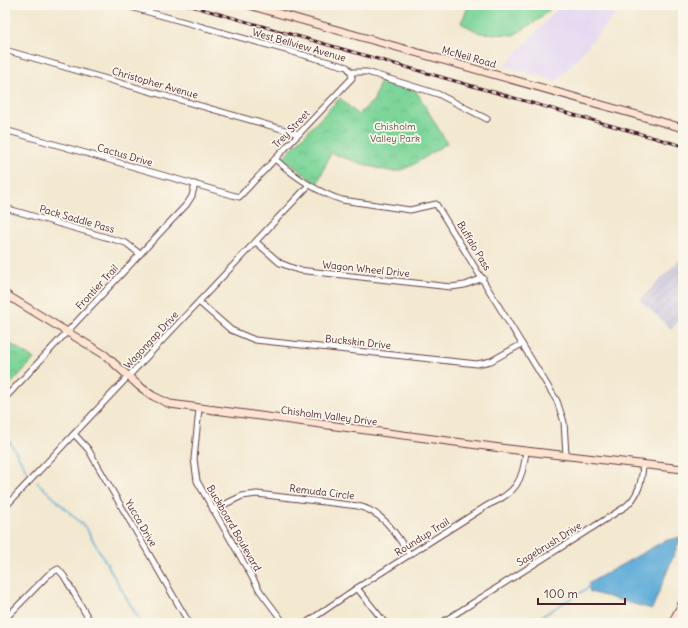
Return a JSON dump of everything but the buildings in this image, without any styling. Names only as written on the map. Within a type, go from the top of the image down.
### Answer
[{"type":"street","name":"West Bellview Avenue","points":[[123,5],[347,67],[351,72],[367,72],[438,94],[488,119]]},
{"type":"street","name":"McNeil Road","points":[[249,5],[683,128]]},
{"type":"street","name":"Christopher Avenue","points":[[5,50],[299,134]]},
{"type":"street","name":"Trey Street","points":[[240,197],[352,78],[351,72]]},
{"type":"street","name":"Cactus Drive","points":[[5,130],[240,197]]},
{"type":"street","name":"Buffalo Pass","points":[[275,159],[310,185],[328,195],[342,200],[416,210],[436,204],[559,405],[564,422],[566,455]]},
{"type":"street","name":"Frontier Trail","points":[[5,398],[187,204],[192,196],[195,184]]},
{"type":"street","name":"Wagongap Drive","points":[[5,507],[310,185]]},
{"type":"street","name":"Pack Saddle Pass","points":[[5,208],[126,243],[140,254]]},
{"type":"street","name":"Wagon Wheel Drive","points":[[256,242],[276,260],[298,270],[451,287],[465,285],[482,278]]},
{"type":"street","name":"Chisholm Valley Drive","points":[[5,294],[104,355],[138,386],[161,401],[179,407],[526,451],[683,469]]},
{"type":"street","name":"Buckskin Drive","points":[[199,302],[232,330],[255,340],[477,364],[491,361],[522,344]]},
{"type":"street","name":"Buckboard Boulevard","points":[[199,409],[194,458],[195,472],[200,488],[260,591],[284,623]]},
{"type":"street","name":"Yucca Drive","points":[[74,434],[88,449],[189,623]]},
{"type":"street","name":"Roundup Trail","points":[[306,623],[357,588],[488,505],[510,494],[520,480],[525,468],[526,451]]},
{"type":"street","name":"Sagebrush Drive","points":[[441,623],[625,507],[638,491],[641,483],[643,464]]},
{"type":"street","name":"Remuda Circle","points":[[213,510],[242,496],[257,494],[358,506],[372,510],[384,518],[410,555]]},
{"type":"street","points":[[5,619],[48,575],[58,569],[64,576],[91,623]]},
{"type":"street","points":[[357,588],[385,623]]},
{"type":"street","points":[[672,623],[683,602]]},
{"type":"shaded area","points":[[561,5],[602,5],[615,15],[557,81],[505,66]]},
{"type":"shaded area","points":[[683,257],[683,316],[671,329],[640,300]]},
{"type":"green space","points":[[469,5],[554,5],[541,18],[514,35],[480,33],[461,23]]},
{"type":"green space","name":"Chisholm Valley Park","points":[[381,79],[416,91],[447,143],[417,162],[398,171],[375,168],[331,153],[317,184],[283,158],[340,98],[358,115],[374,100]]},
{"type":"green space","points":[[5,340],[34,359],[5,390]]},
{"type":"water","points":[[681,537],[652,609],[590,592],[589,583],[664,541]]},
{"type":"waterway","points":[[5,434],[28,473]]},
{"type":"waterway","points":[[37,482],[86,528],[141,623]]},
{"type":"waterway","points":[[678,544],[683,543]]},
{"type":"waterway","points":[[531,623],[591,586]]},
{"type":"railway","points":[[188,5],[683,146]]}]
